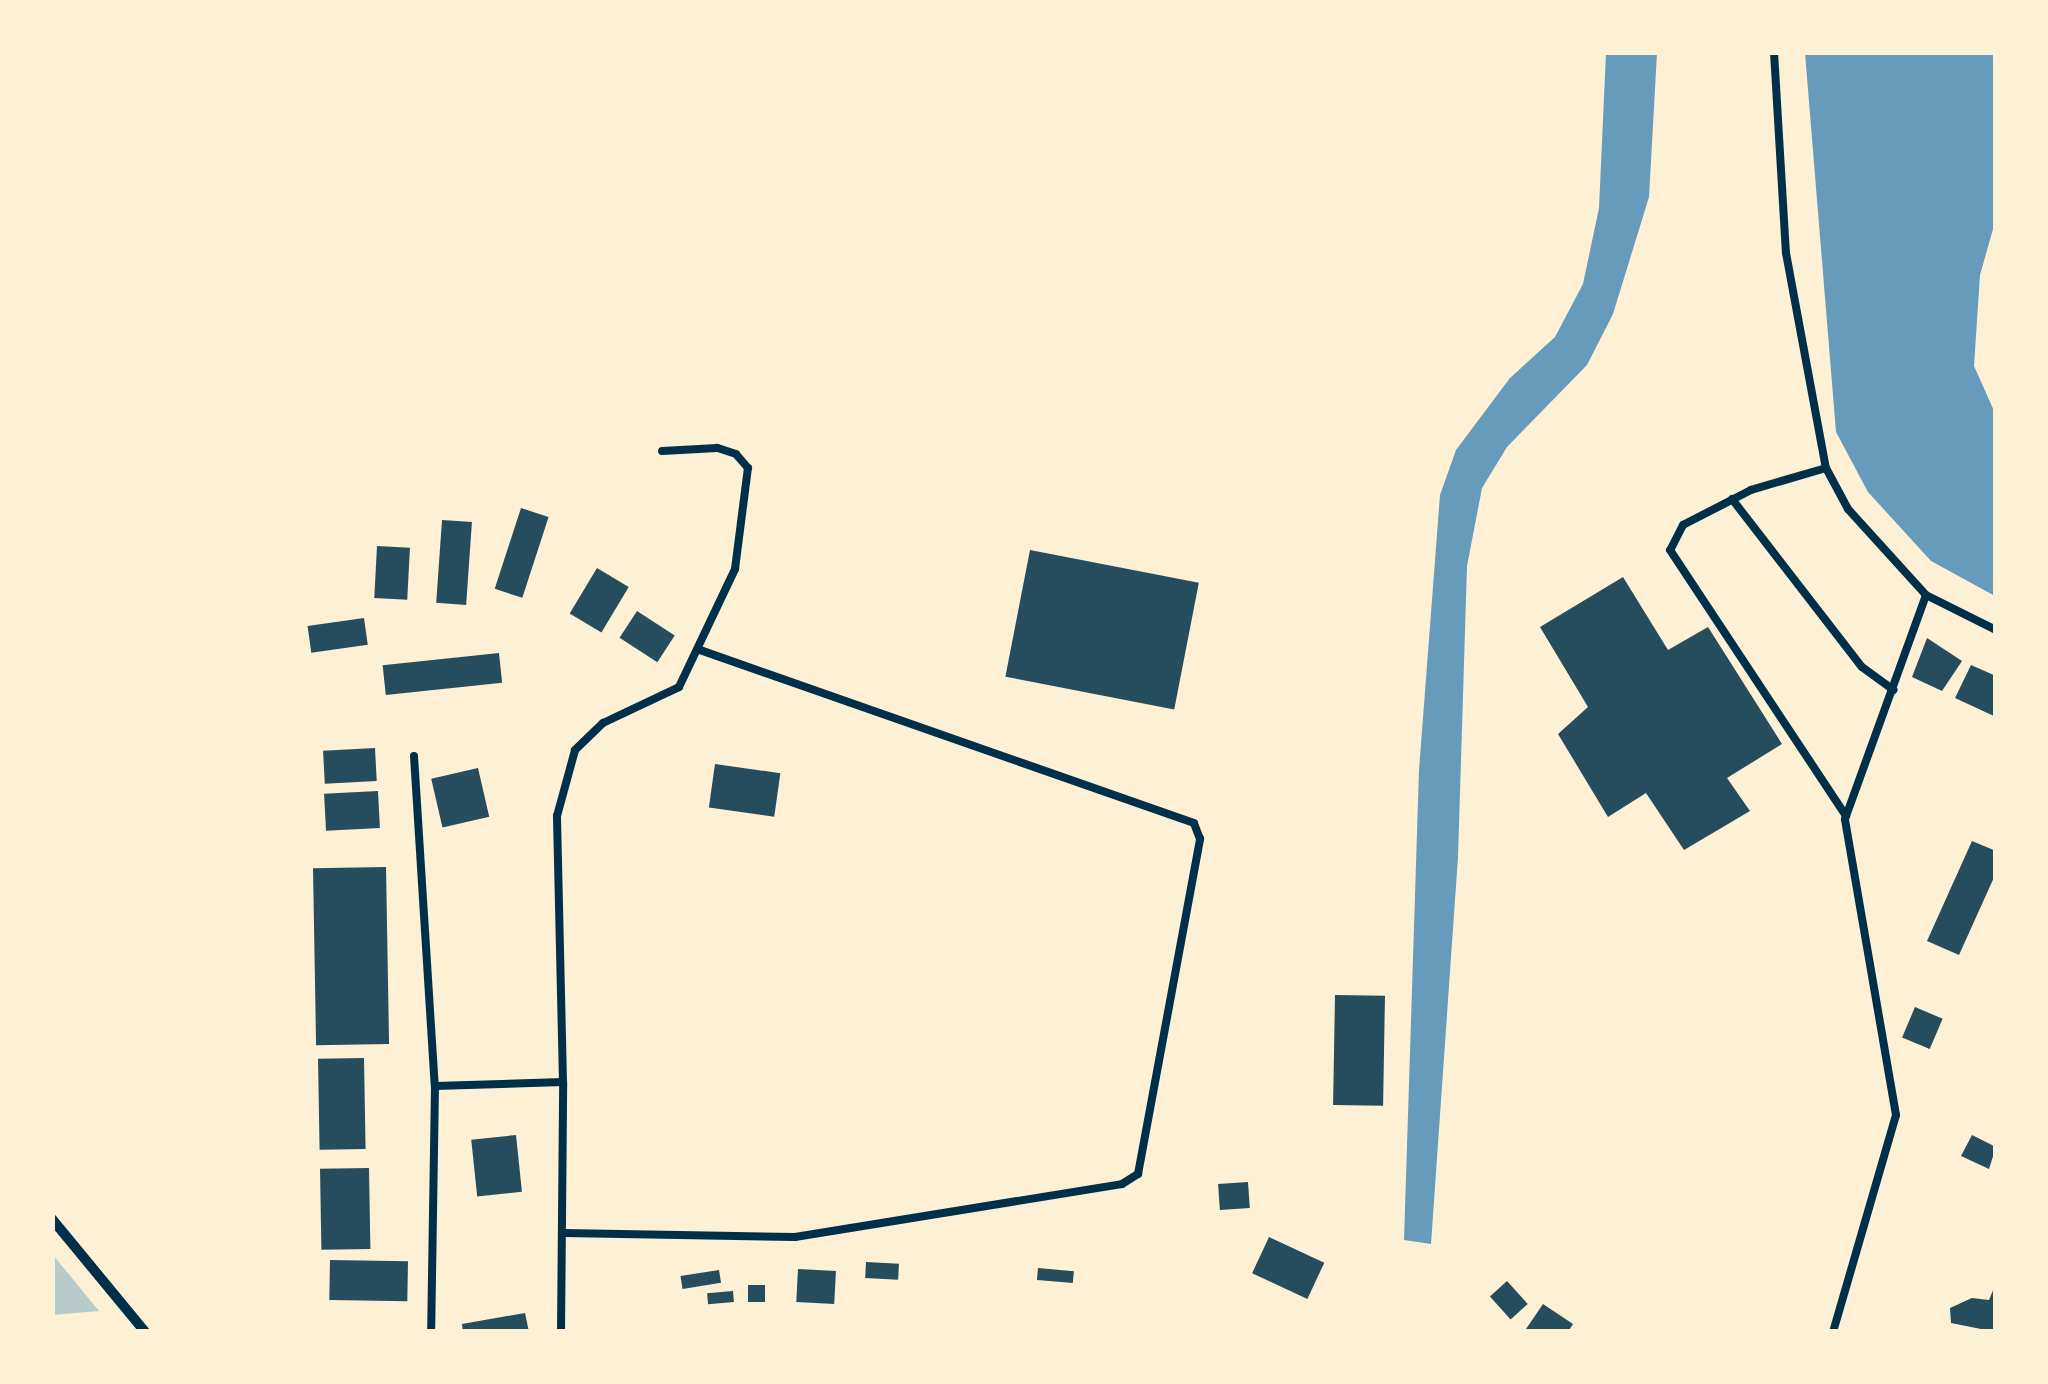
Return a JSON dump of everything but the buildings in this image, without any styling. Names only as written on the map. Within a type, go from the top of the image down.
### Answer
[{"type":"street","points":[[52,1219],[144,1332]]},
{"type":"lane","points":[[1774,52],[1786,252],[1826,468],[1848,509],[1926,595],[1996,630]]},
{"type":"lane","points":[[561,1332],[564,1232],[557,816],[575,750],[603,724],[678,686],[700,650],[735,569],[748,468],[736,454],[717,448],[662,452]]},
{"type":"lane","points":[[1826,468],[1732,499],[1683,525],[1670,550],[1846,816]]},
{"type":"lane","points":[[1732,499],[1862,667],[1894,690]]},
{"type":"lane","points":[[1833,1332],[1896,1114],[1846,816],[1854,778],[1894,690],[1926,595]]},
{"type":"lane","points":[[564,1232],[795,1237],[1122,1184],[1138,1174],[1200,839],[1194,824],[700,650]]},
{"type":"lane","points":[[414,756],[435,1086],[431,1332]]},
{"type":"lane","points":[[435,1086],[562,1082]]},
{"type":"shaded area","points":[[53,1255],[99,1311],[53,1315]]},
{"type":"water","points":[[1606,53],[1657,53],[1649,197],[1613,314],[1587,365],[1507,447],[1482,488],[1467,566],[1458,857],[1431,1244],[1404,1240],[1419,770],[1440,495],[1456,450],[1510,378],[1555,337],[1583,284],[1599,208]]},
{"type":"water","points":[[1805,53],[1995,53],[1995,222],[1980,275],[1974,366],[1995,413],[1995,596],[1931,561],[1868,492],[1836,432]]}]
